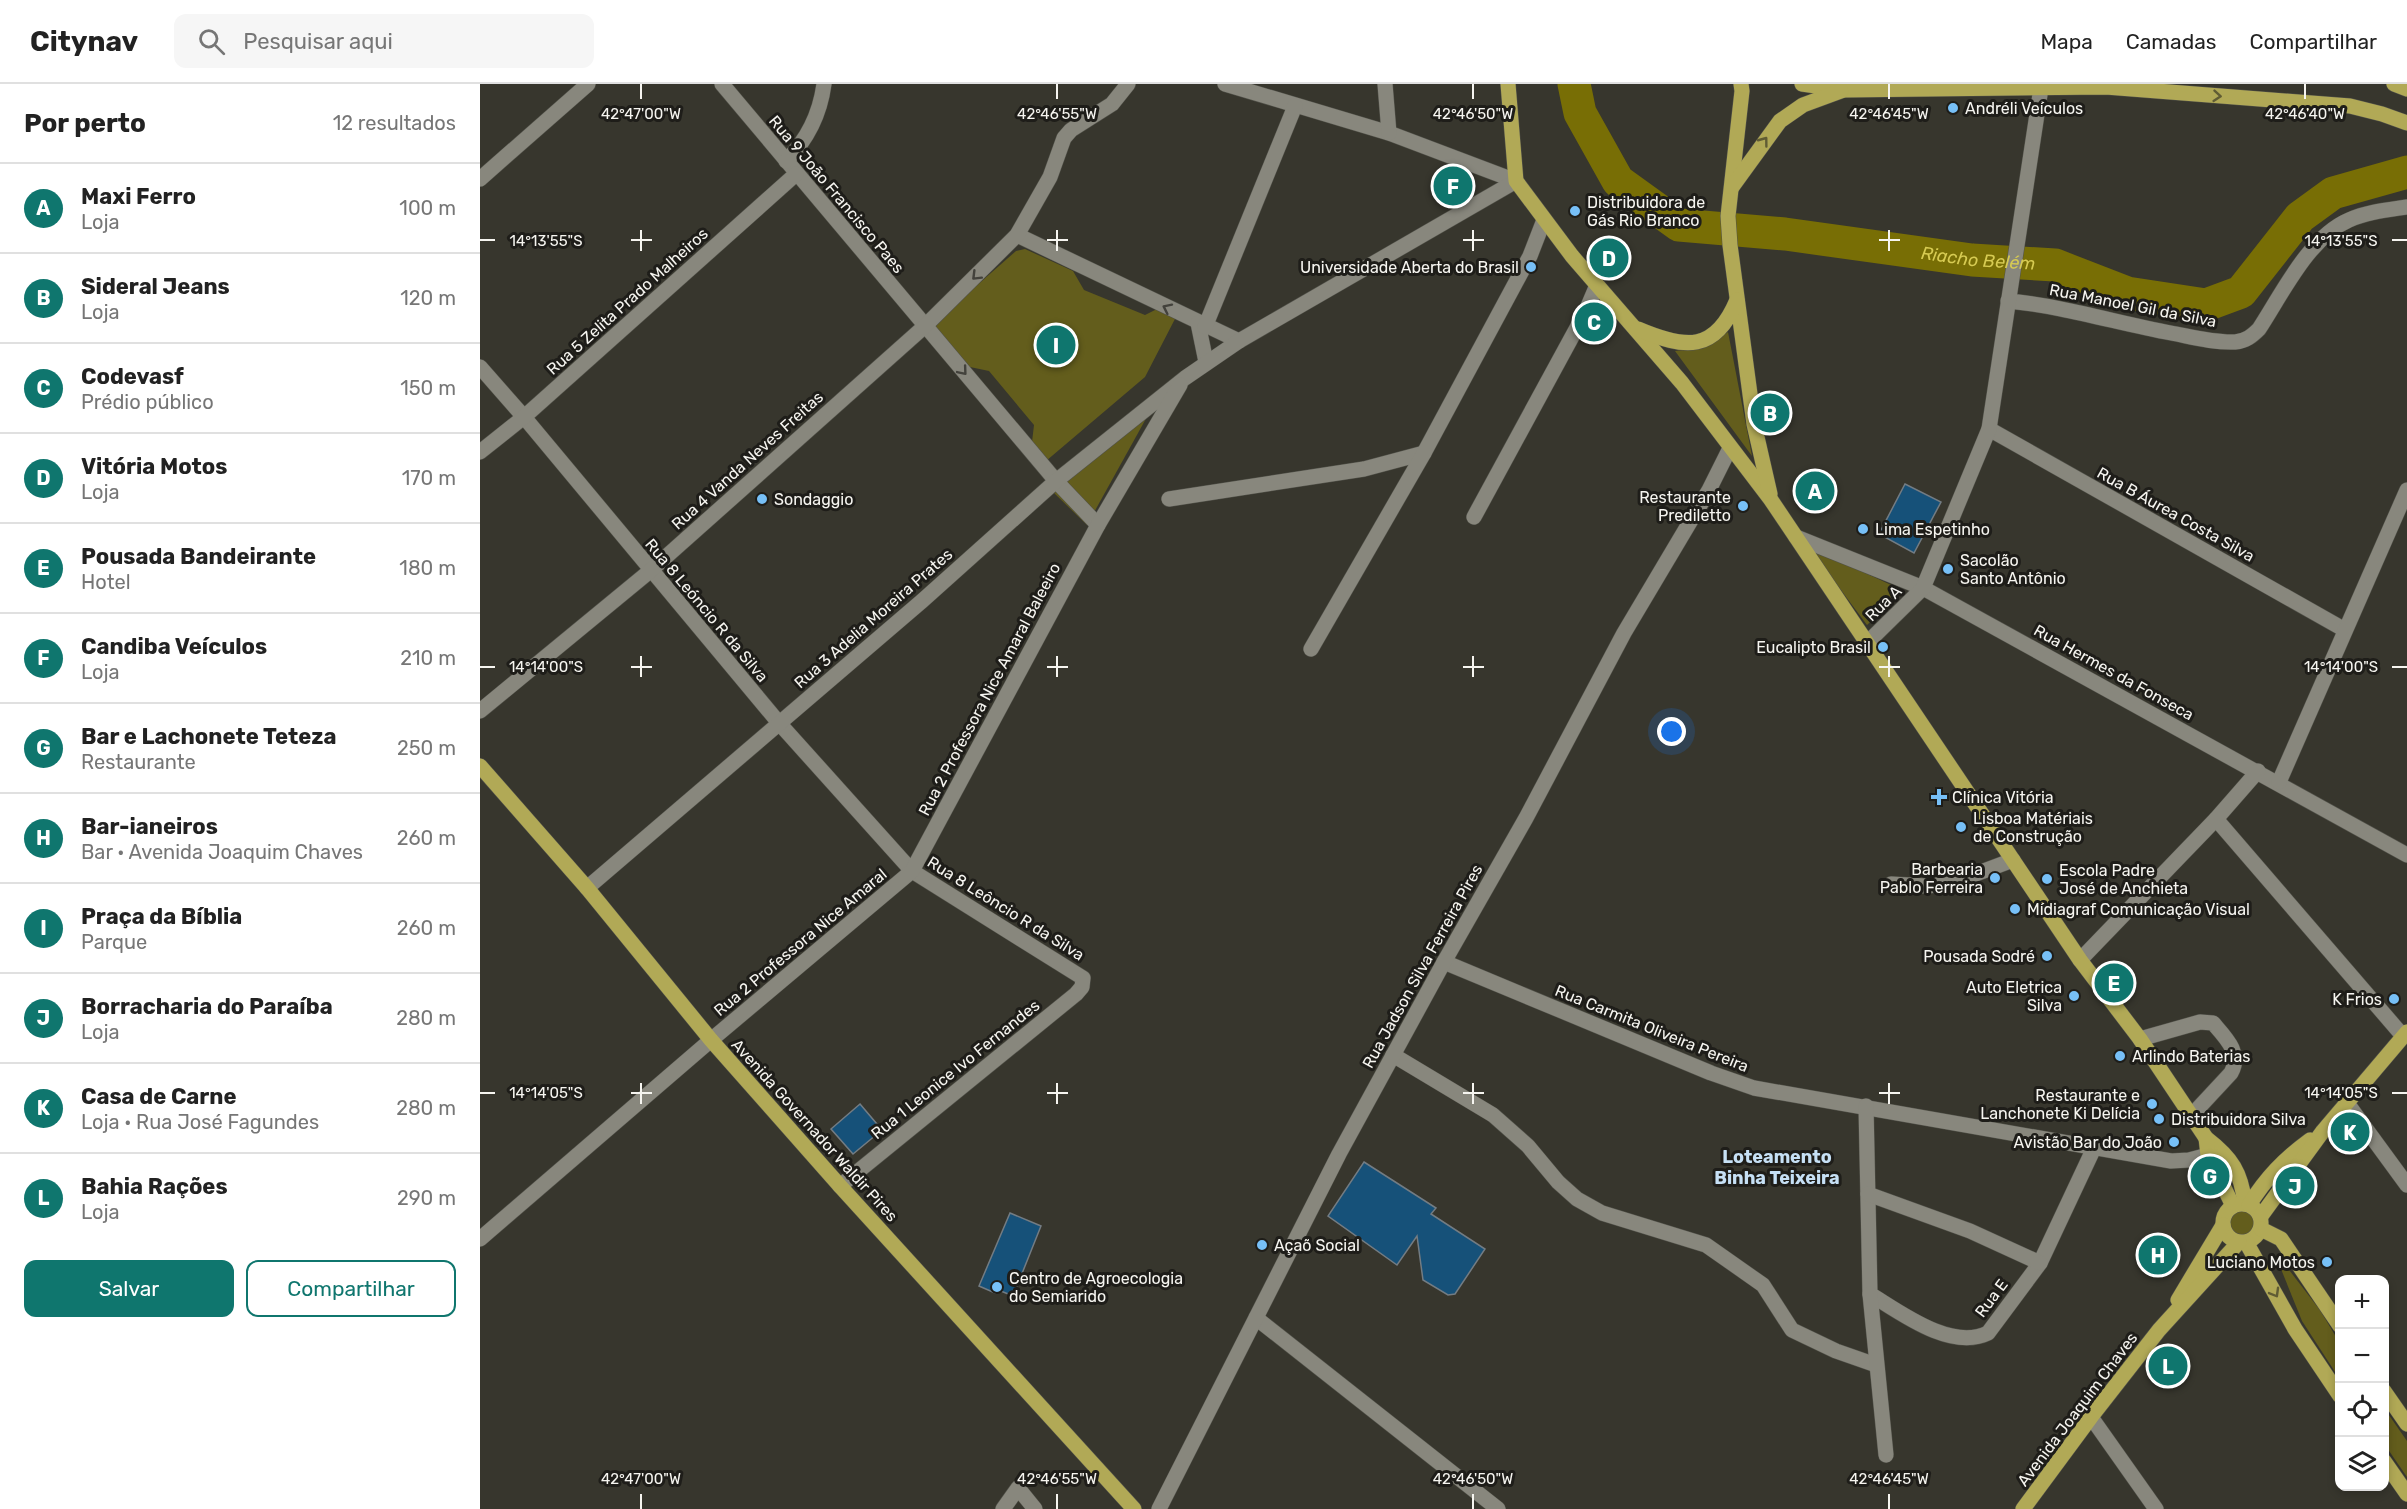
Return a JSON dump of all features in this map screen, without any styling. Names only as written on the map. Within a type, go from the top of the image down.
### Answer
[{"type":"main road","points":[[1508,84],[1516,181],[1544,220],[1597,285],[1682,383],[1771,500],[2080,960],[2140,1039],[2206,1138],[2232,1162],[2240,1176],[2242,1205]]},
{"type":"main road","points":[[1741,84],[1728,216],[1730,245],[1754,424],[1771,500]]},
{"type":"main road","points":[[1802,84],[1844,90],[1953,86],[2106,87],[2350,106],[2407,123]]},
{"type":"main road","points":[[2394,84],[2407,89]]},
{"type":"main road","points":[[1731,189],[1780,121],[1803,105],[1844,90]]},
{"type":"main road","points":[[1634,327],[1673,342],[1691,343],[1710,337],[1722,328],[1738,297]]},
{"type":"main road","name":"Avenida Governador Waldir Pires","points":[[480,766],[587,888],[711,1040],[840,1186],[1134,1509]]},
{"type":"main road","points":[[2242,1242],[2258,1236],[2261,1223],[2323,1131],[2405,1034]]},
{"type":"main road","points":[[2323,1131],[2274,1169],[2242,1205],[2225,1214],[2223,1225],[2228,1236],[2242,1242],[2295,1329],[2335,1389]]},
{"type":"main road","points":[[2206,1138],[2208,1155],[2242,1205],[2281,1239],[2335,1319]]},
{"type":"main road","name":"Avenida Joaquim Chaves","points":[[2159,1330],[2223,1225]]},
{"type":"main road","name":"Avenida Joaquim Chaves","points":[[2023,1509],[2159,1330],[2242,1242]]},
{"type":"main road","points":[[2389,1397],[2407,1424]]},
{"type":"main road","points":[[2389,1467],[2407,1494]]},
{"type":"street","points":[[480,179],[588,84]]},
{"type":"street","name":"Rua 9 João Francisco Paes","points":[[722,84],[1056,481],[1098,525]]},
{"type":"street","points":[[786,161],[796,151],[814,122],[822,102],[824,84]]},
{"type":"street","name":"Rua 4 Vanda Neves Freitas","points":[[480,711],[650,571],[925,326],[1017,235],[1050,177],[1064,138],[1071,130],[1112,104],[1128,84]]},
{"type":"street","points":[[1225,84],[1389,134],[1516,181]]},
{"type":"street","points":[[1385,84],[1389,134]]},
{"type":"street","points":[[1923,588],[1989,429],[2041,88]]},
{"type":"street","points":[[1206,362],[1201,325],[1295,106]]},
{"type":"street","name":"Rua 5 Zelita Prado Malheiros","points":[[480,452],[524,417],[796,174]]},
{"type":"street","name":"Rua 3 Adelia Moreira Prates","points":[[587,888],[922,601],[1056,481],[1206,362],[1516,181]]},
{"type":"street","name":"Rua Manoel Gil da Silva","points":[[2008,301],[2057,308],[2110,321],[2217,341],[2236,342],[2249,339],[2259,329],[2310,251],[2324,235],[2347,221],[2365,214],[2407,207]]},
{"type":"street","points":[[1311,649],[1424,453],[1530,256],[1544,220]]},
{"type":"street","points":[[1017,235],[1201,325],[1239,341]]},
{"type":"street","points":[[1474,517],[1586,311],[1597,285]]},
{"type":"street","name":"Rua 8 Leóncio R da Silva","points":[[480,367],[779,723],[912,871]]},
{"type":"street","name":"Rua 2 Professora Nice Amaral Baleeiro","points":[[912,871],[1098,525],[1185,378]]},
{"type":"street","name":"Rua B Áurea Costa Silva","points":[[1989,429],[2345,630]]},
{"type":"street","name":"Rua Jadson Silva Ferreira Pires","points":[[1159,1509],[1339,1155],[1444,962],[1526,818],[1624,633],[1709,490],[1730,447]]},
{"type":"street","points":[[1168,499],[1364,469],[1424,453]]},
{"type":"street","points":[[2278,782],[2407,490]]},
{"type":"street","name":"Rua Hermes da Fonseca","points":[[1796,537],[1923,588],[2407,855]]},
{"type":"street","name":"Rua A","points":[[1867,643],[1923,588]]},
{"type":"street","points":[[2080,960],[2216,819],[2258,771]]},
{"type":"street","points":[[2216,819],[2405,1034]]},
{"type":"street","points":[[1891,884],[1950,884],[2013,860]]},
{"type":"street","name":"Rua 8 Leôncio R da Silva","points":[[912,871],[1081,975]]},
{"type":"street","name":"Rua 2 Professora Nice Amaral","points":[[480,1239],[912,871]]},
{"type":"street","name":"Rua Carmita Oliveira Pereira","points":[[1444,962],[1722,1077],[1754,1088],[2171,1161],[2189,1160],[2208,1155]]},
{"type":"street","name":"Rua 1 Leonice Ivo Fernandes","points":[[840,1186],[1076,994],[1084,982],[1081,975]]},
{"type":"street","points":[[2140,1039],[2199,1022],[2213,1023],[2225,1036],[2235,1053],[2235,1065],[2231,1073],[2192,1116]]},
{"type":"street","points":[[1393,1055],[1492,1115],[1528,1146],[1558,1182],[1577,1199],[1602,1213],[1706,1245],[1763,1285],[1792,1330],[1836,1351],[1876,1365]]},
{"type":"street","points":[[2347,1103],[2407,1185]]},
{"type":"street","points":[[1866,1106],[1868,1269],[1886,1455]]},
{"type":"street","name":"Rua E","points":[[1870,1294],[1890,1308],[1945,1334],[1961,1338],[1977,1338],[1988,1333],[2040,1263],[2094,1148]]},
{"type":"street","points":[[1868,1194],[1970,1231],[2040,1263]]},
{"type":"street","points":[[1256,1318],[1498,1509]]},
{"type":"street","points":[[2091,1417],[2156,1509]]},
{"type":"street","points":[[1003,1509],[1018,1488],[1035,1509]]},
{"type":"shaded area","points":[[1025,249],[1073,271],[1084,290],[1145,315],[1159,308],[1176,317],[1145,377],[1046,461],[1032,442],[1034,425],[989,371],[970,367],[933,324],[1016,251]]},
{"type":"shaded area","points":[[1728,332],[1752,456],[1675,351],[1703,345]]},
{"type":"shaded area","points":[[1163,388],[1087,525],[1052,491]]},
{"type":"shaded area","points":[[1814,549],[1904,591],[1867,625],[1811,550]]},
{"type":"shaded area","points":[[2243,1209],[2252,1213],[2256,1222],[2252,1231],[2243,1235],[2234,1231],[2230,1222],[2234,1213]]},
{"type":"shaded area","points":[[2286,1266],[2320,1310],[2335,1335],[2335,1372],[2302,1321],[2281,1269]]},
{"type":"shaded area","points":[[2389,1415],[2407,1441],[2407,1477],[2389,1451]]},
{"type":"building","points":[[1905,484],[1941,502],[1914,553],[1879,534]]},
{"type":"building","points":[[860,1104],[882,1130],[853,1154],[831,1129]]},
{"type":"building","points":[[1364,1162],[1436,1208],[1431,1214],[1485,1249],[1455,1294],[1448,1295],[1423,1280],[1417,1236],[1397,1265],[1328,1216]]},
{"type":"building","points":[[1010,1213],[1041,1226],[1013,1296],[996,1289],[995,1293],[979,1286]]},
{"type":"waterway","name":"Riacho Belém","points":[[1574,84],[1580,113],[1618,181],[1679,225],[1785,234],[1972,260],[2055,265],[2127,293],[2206,305],[2241,292],[2300,217],[2333,193],[2407,172]]},
{"type":"place","name":"Andréli Veículos","points":[[1953,108]]},
{"type":"place","name":"Candiba Veículos","points":[[1453,186]]},
{"type":"place","name":"Distribuidora de Gás Rio Branco","points":[[1575,211]]},
{"type":"place","name":"Vitória Motos","points":[[1609,258]]},
{"type":"place","name":"Universidade Aberta do Brasil","points":[[1531,267]]},
{"type":"place","name":"Codevasf","points":[[1594,322]]},
{"type":"place","name":"Praça da Bíblia","points":[[1056,345]]},
{"type":"place","name":"Sideral Jeans","points":[[1770,413]]},
{"type":"place","name":"Maxi Ferro","points":[[1815,491]]},
{"type":"place","name":"Sondaggio","points":[[762,499]]},
{"type":"place","name":"Restaurante Prediletto","points":[[1743,506]]},
{"type":"place","name":"Lima Espetinho","points":[[1863,529]]},
{"type":"place","name":"Sacolão Santo Antônio","points":[[1948,569]]},
{"type":"place","name":"Eucalipto Brasil","points":[[1883,647]]},
{"type":"place","name":"Clínica Vitória","points":[[1939,797]]},
{"type":"place","name":"Lisboa Matériais de Construção","points":[[1961,827]]},
{"type":"place","name":"Barbearia Pablo Ferreira","points":[[1995,878]]},
{"type":"place","name":"Escola Padre José de Anchieta","points":[[2047,879]]},
{"type":"place","name":"Mídiagraf Comunicação Visual","points":[[2015,909]]},
{"type":"place","name":"Pousada Sodré","points":[[2047,956]]},
{"type":"place","name":"Pousada Bandeirante","points":[[2114,983]]},
{"type":"place","name":"Auto Eletrica Silva","points":[[2074,996]]},
{"type":"place","name":"K Frios","points":[[2394,999]]},
{"type":"place","name":"Arlindo Baterias","points":[[2120,1056]]},
{"type":"place","name":"Restaurante e Lanchonete Ki Delícia","points":[[2152,1104]]},
{"type":"place","name":"Distribuidora Silva","points":[[2159,1119]]},
{"type":"place","name":"Casa de Carne","points":[[2350,1132]]},
{"type":"place","name":"Avistão Bar do João","points":[[2174,1142]]},
{"type":"place","name":"Bar e Lachonete Teteza","points":[[2210,1176]]},
{"type":"place","name":"Borracharia do Paraíba","points":[[2295,1186]]},
{"type":"place","name":"Açaõ Social","points":[[1262,1245]]},
{"type":"place","name":"Bar-ianeiros","points":[[2158,1255]]},
{"type":"place","name":"Luciano Motos","points":[[2327,1262]]},
{"type":"place","name":"Centro de Agroecologia do Semiarido","points":[[997,1287]]},
{"type":"place","name":"Bahia Rações","points":[[2168,1366]]},
{"type":"district","name":"Loteamento Binha Teixeira","points":[[1777,1167]]}]
